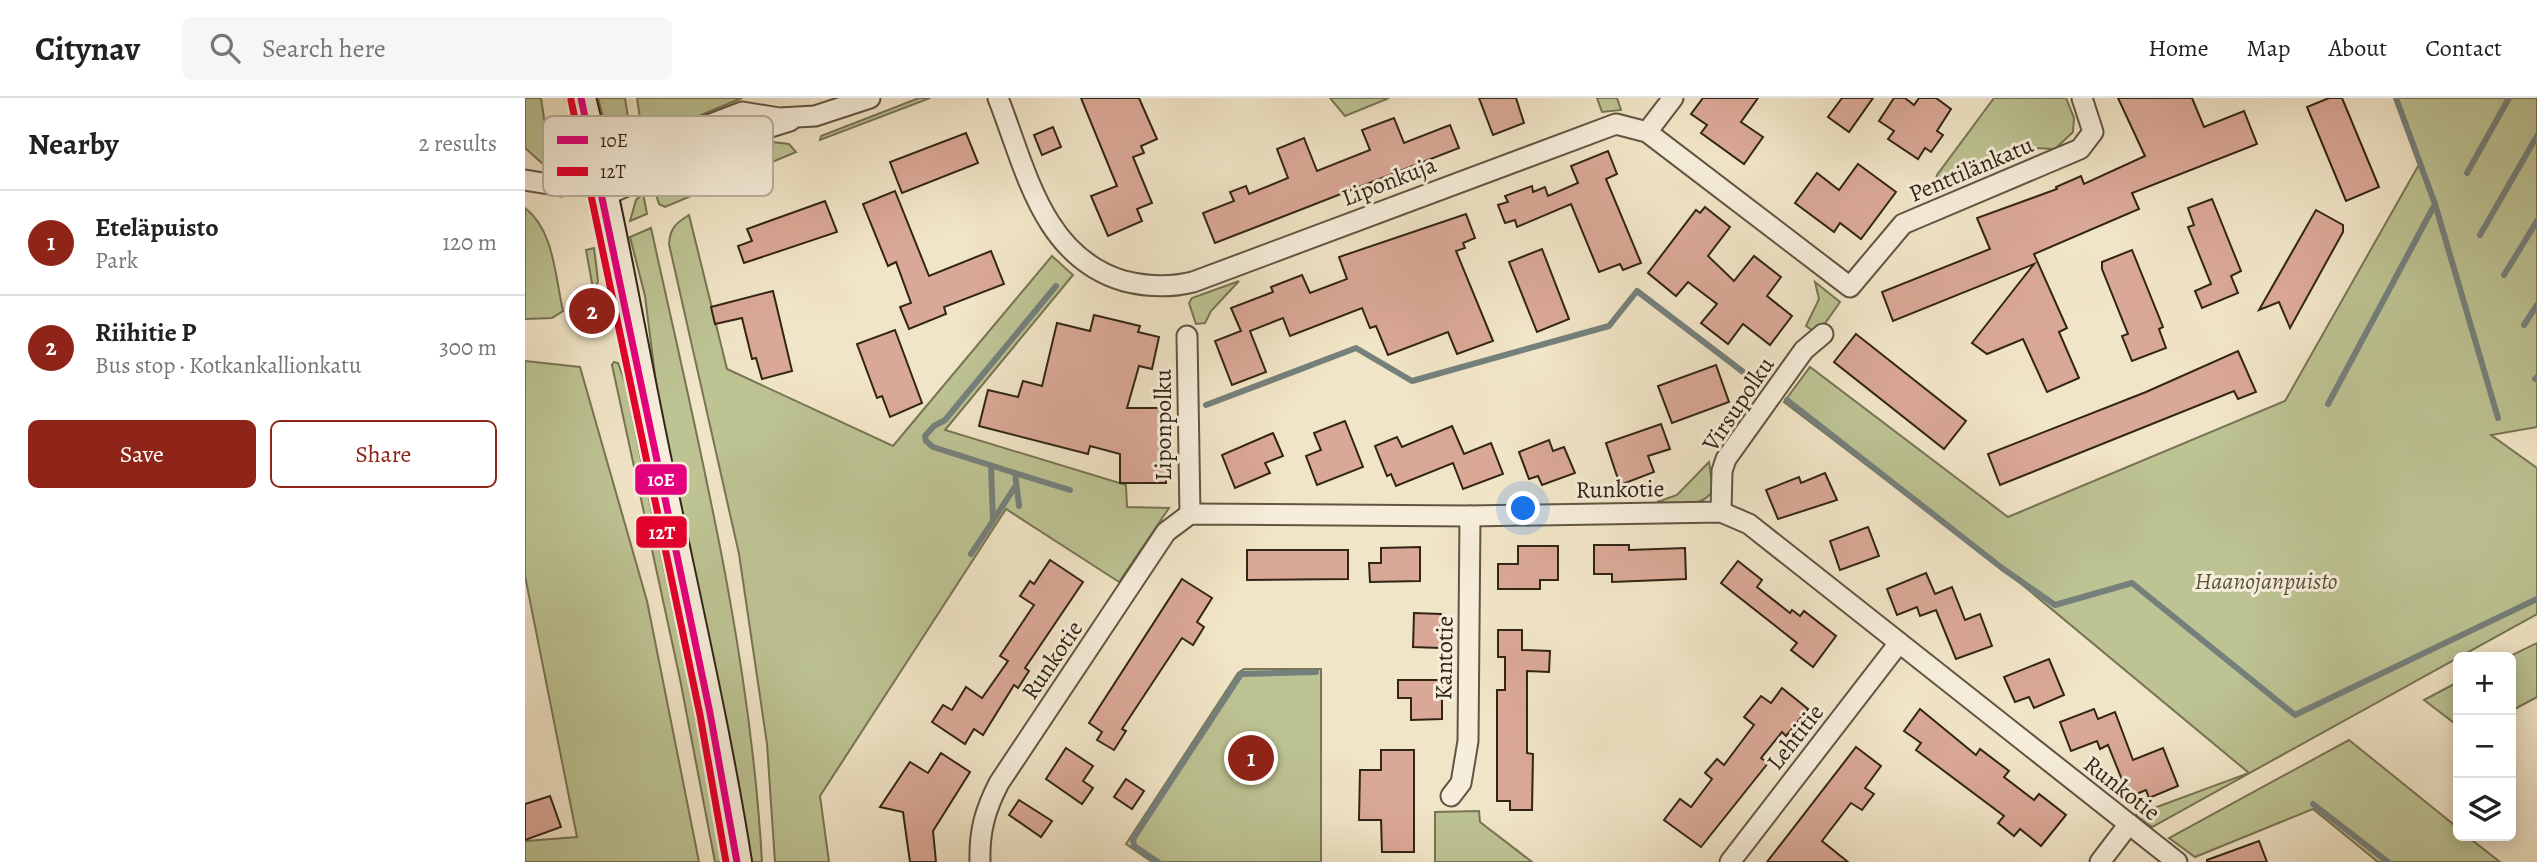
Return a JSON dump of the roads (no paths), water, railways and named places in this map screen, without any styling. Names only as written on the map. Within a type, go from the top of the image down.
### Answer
[{"type":"street","points":[[582,98],[586,116]]},
{"type":"street","points":[[773,116],[787,118],[829,113],[870,98]]},
{"type":"street","name":"Liponkuja","points":[[998,98],[1042,209],[1066,248],[1079,260],[1114,278],[1165,287],[1193,282],[1603,127],[1623,124],[1647,132],[1850,287]]},
{"type":"street","points":[[1647,132],[1672,98]]},
{"type":"street","name":"Penttilänkatu","points":[[1850,287],[1895,230],[1903,224],[2080,149],[2093,132],[2082,98]]},
{"type":"street","points":[[734,116],[742,112],[772,116]]},
{"type":"street","points":[[773,124],[787,118]]},
{"type":"street","points":[[525,180],[543,183]]},
{"type":"street","points":[[605,196],[657,464],[725,785],[737,862]]},
{"type":"street","name":"Virsupolku","points":[[1721,512],[1722,471],[1730,453],[1804,350],[1823,334]]},
{"type":"street","name":"Liponpolku","points":[[1187,336],[1190,514]]},
{"type":"street","name":"Runkotie","points":[[980,862],[980,833],[987,807],[999,783],[1166,532],[1190,514],[1470,516],[1721,512],[1749,524],[2177,862]]},
{"type":"street","name":"Kantotie","points":[[1451,796],[1461,783],[1468,741],[1470,516]]},
{"type":"street","name":"Lehtitie","points":[[1730,862],[1899,643]]},
{"type":"street","points":[[2100,862],[2129,824]]},
{"type":"waterway","points":[[2396,98],[2435,204],[2498,418]]},
{"type":"waterway","points":[[2467,173],[2509,98]]},
{"type":"waterway","points":[[2480,235],[2537,136]]},
{"type":"waterway","points":[[2328,404],[2435,204]]},
{"type":"waterway","points":[[2504,275],[2537,221]]},
{"type":"waterway","points":[[1019,506],[1015,473],[933,447],[926,441],[925,436],[934,426],[945,420],[1056,286]]},
{"type":"waterway","points":[[1206,405],[1356,348],[1412,381],[1609,326],[1637,291],[1755,381]]},
{"type":"waterway","points":[[2524,325],[2537,305]]},
{"type":"waterway","points":[[1787,400],[2002,568],[2055,605],[2132,583],[2295,715],[2537,599]]},
{"type":"waterway","points":[[971,554],[993,521],[991,466]]},
{"type":"waterway","points":[[1015,473],[1070,490]]},
{"type":"waterway","points":[[994,519],[1015,487]]},
{"type":"waterway","points":[[1158,862],[1134,846],[1133,839],[1241,674],[1316,672]]},
{"type":"waterway","points":[[2313,804],[2388,862]]},
{"type":"place","name":"Riihitie P","points":[[592,311]]},
{"type":"place","name":"Eteläpuisto","points":[[1251,758]]},
{"type":"park label","name":"Haanojanpuisto","points":[[2266,581]]}]
